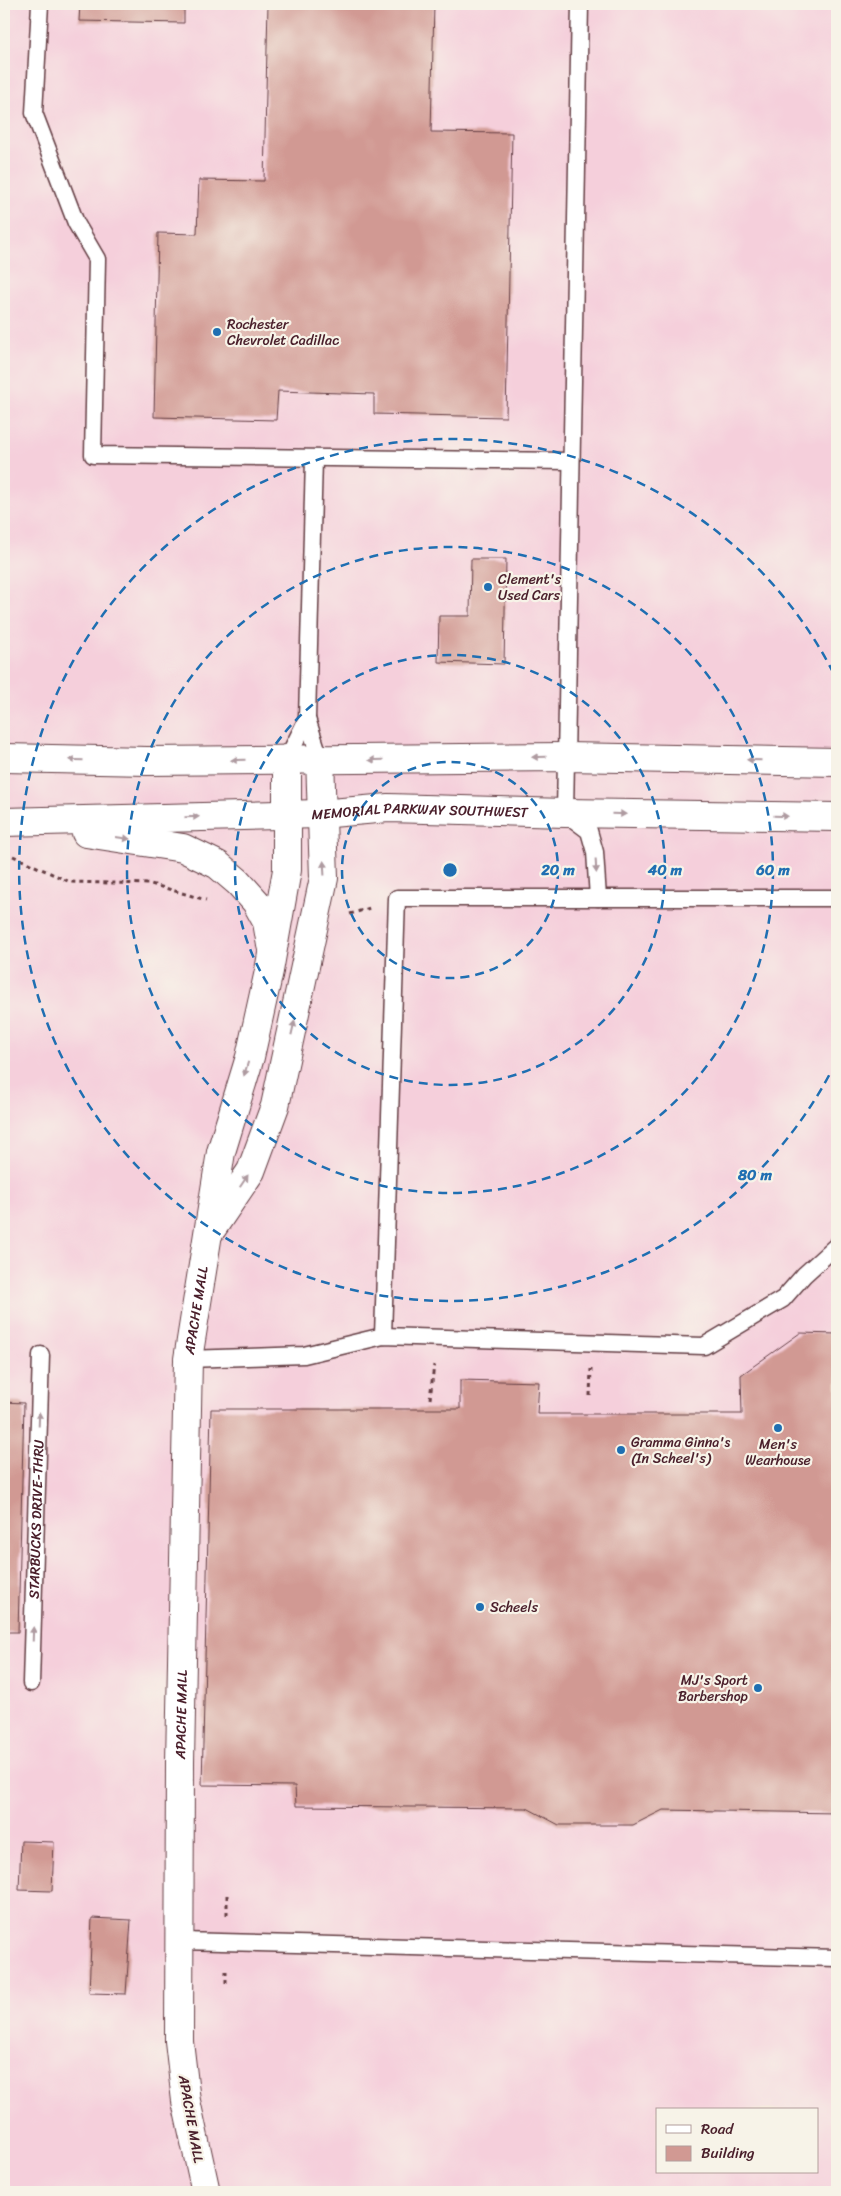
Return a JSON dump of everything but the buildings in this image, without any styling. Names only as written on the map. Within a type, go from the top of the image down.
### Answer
[{"type":"street","points":[[4,758],[147,761],[566,757],[837,762]]},
{"type":"street","points":[[207,1236],[251,1171],[275,1106],[324,878],[320,814],[320,758]]},
{"type":"street","name":"APACHE MALL","points":[[206,2192],[186,2101],[179,2041],[180,1756],[188,1359],[221,1152],[250,1057],[272,954],[287,870],[287,759]]},
{"type":"street","name":"MEMORIAL PARKWAY SOUTHWEST","points":[[4,822],[320,814],[388,808],[837,817]]},
{"type":"street","points":[[4,822],[183,848],[218,865],[256,902],[267,922],[272,954]]},
{"type":"lane","points":[[40,4],[34,113],[76,223],[97,259],[93,455],[571,461]]},
{"type":"lane","points":[[580,4],[565,813],[589,831],[595,852],[598,898]]},
{"type":"lane","points":[[314,459],[307,719],[320,758]]},
{"type":"lane","points":[[287,759],[307,719]]},
{"type":"lane","points":[[382,1336],[397,898],[837,898]]},
{"type":"lane","points":[[188,1359],[304,1355],[382,1336],[704,1346],[784,1299],[804,1275],[837,1245]]},
{"type":"lane","name":"STARBUCKS DRIVE-THRU","points":[[31,1683],[41,1355]]},
{"type":"lane","points":[[180,1941],[837,1958]]},
{"type":"path","points":[[12,855],[70,882],[151,884],[215,902]]},
{"type":"path","points":[[316,921],[352,914],[397,898]]},
{"type":"path","points":[[430,1400],[438,1338]]},
{"type":"shaded area","points":[[4,4],[837,4],[837,2192],[4,2192]]},
{"type":"place","name":"Rochester Chevrolet Cadillac","points":[[217,332]]},
{"type":"place","name":"Clement's Used Cars","points":[[488,587]]},
{"type":"place","name":"Men's Wearhouse","points":[[778,1428]]},
{"type":"place","name":"Gramma Ginna's (In Scheel's)","points":[[621,1450]]},
{"type":"place","name":"Scheels","points":[[480,1607]]},
{"type":"place","name":"MJ's Sport Barbershop","points":[[758,1688]]}]
